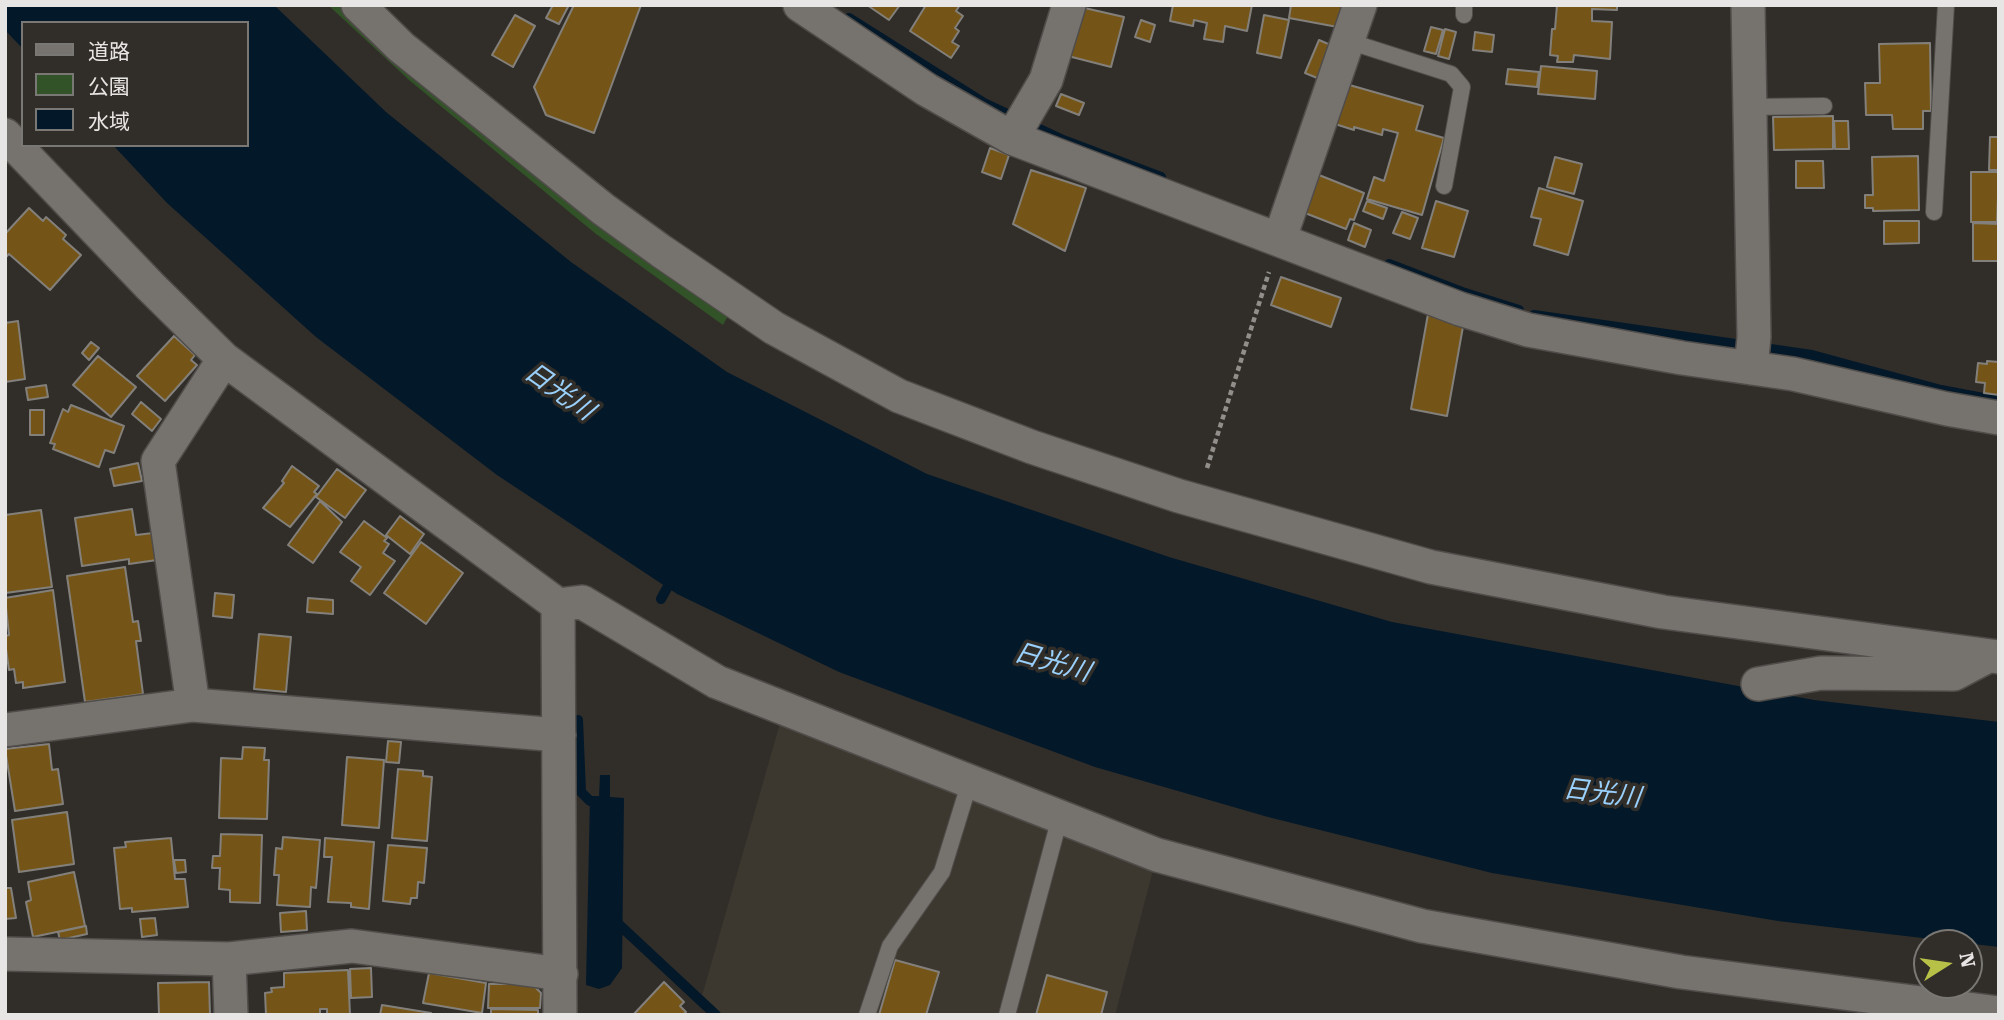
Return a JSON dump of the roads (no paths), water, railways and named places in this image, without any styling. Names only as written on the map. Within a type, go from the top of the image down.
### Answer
[{"type":"street","points":[[358,5],[401,47],[603,209],[774,328],[899,396],[1032,447],[1179,496],[1431,567],[1663,612],[1993,657]]},
{"type":"street","points":[[800,5],[927,90],[1283,228],[1460,309],[1528,330],[1752,355],[1793,374],[1999,418]]},
{"type":"street","points":[[1019,125],[1046,80],[1069,5]]},
{"type":"street","points":[[1283,228],[1360,5]]},
{"type":"street","points":[[1748,5],[1752,355]]},
{"type":"street","points":[[5,135],[224,359],[558,605],[582,602],[717,682],[1157,855],[1422,926],[1681,972],[1999,1013]]},
{"type":"street","points":[[193,705],[158,461],[224,359]]},
{"type":"street","points":[[558,605],[560,1015]]},
{"type":"street","points":[[1758,684],[1821,673],[1954,674],[1993,657]]},
{"type":"street","points":[[5,730],[193,705],[559,735]]},
{"type":"street","points":[[5,954],[229,959],[352,946],[561,974]]},
{"type":"street","points":[[229,959],[231,1015]]},
{"type":"lane","points":[[1934,212],[1946,5]]},
{"type":"lane","points":[[1348,41],[1451,74],[1462,87],[1444,186]]},
{"type":"lane","points":[[1750,107],[1824,106]]},
{"type":"lane","points":[[867,1015],[890,946],[942,872],[970,782]]},
{"type":"lane","points":[[1007,1015],[1060,817]]},
{"type":"water","name":"日光川","points":[[5,5],[274,5],[386,112],[571,262],[727,372],[927,474],[1169,557],[1392,622],[1814,700],[1999,722],[1999,947],[1983,945],[1983,929],[1913,929],[1913,937],[1778,921],[1492,873],[1268,817],[1095,767],[839,672],[677,594],[497,475],[316,337],[167,203],[115,147],[248,147],[248,21],[21,21],[21,47],[5,30]]},
{"type":"water","points":[[600,775],[610,775],[610,797],[624,798],[622,968],[610,985],[599,989],[586,985],[590,797],[599,797]]},
{"type":"waterway","points":[[849,18],[984,103],[1063,140],[1161,177]]},
{"type":"waterway","points":[[1389,264],[1519,310]]},
{"type":"waterway","points":[[1534,315],[1812,355],[1941,390],[1999,401]]},
{"type":"waterway","points":[[661,599],[673,577]]},
{"type":"waterway","points":[[578,720],[581,792],[590,801],[604,801]]},
{"type":"waterway","points":[[613,919],[716,1015]]}]
